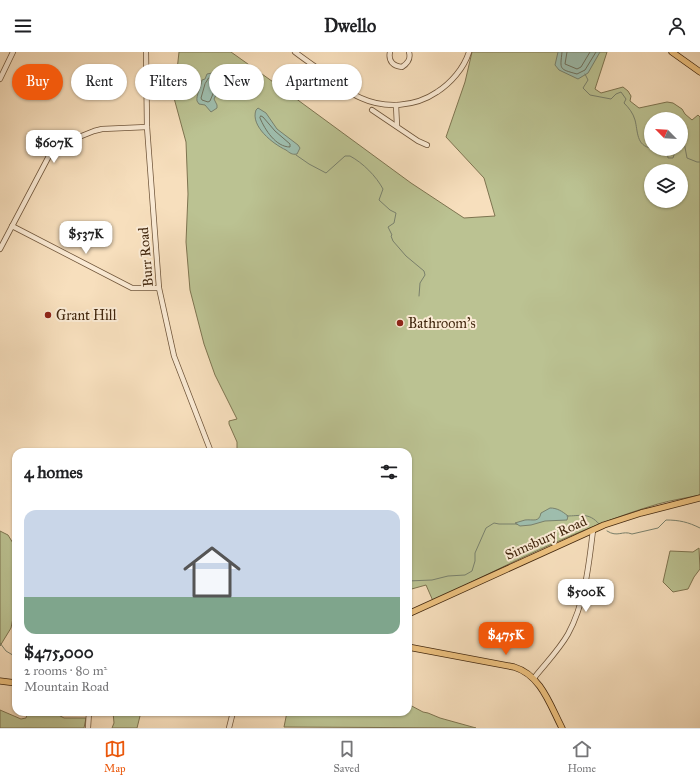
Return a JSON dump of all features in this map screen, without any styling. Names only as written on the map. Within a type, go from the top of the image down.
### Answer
[{"type":"main road","points":[[672,52],[700,72]]},
{"type":"main road","name":"Simsbury Road","points":[[412,612],[623,518],[700,498]]},
{"type":"main road","points":[[412,648],[523,670],[534,678],[544,692],[562,728]]},
{"type":"main road","points":[[0,681],[12,682]]},
{"type":"street","points":[[0,79],[13,52]]},
{"type":"street","name":"Burr Road","points":[[146,52],[147,127],[159,288],[174,356],[209,448]]},
{"type":"street","points":[[295,52],[359,98],[381,104],[396,105],[414,103],[432,96],[442,89],[451,82],[460,70],[469,52]]},
{"type":"street","points":[[390,52],[390,61],[394,65],[402,67],[410,57],[409,52]]},
{"type":"street","points":[[396,105],[397,126]]},
{"type":"street","points":[[372,110],[418,142],[427,145]]},
{"type":"street","points":[[0,249],[49,156],[69,141],[102,129],[147,127]]},
{"type":"street","points":[[12,226],[132,288],[159,288]]},
{"type":"street","points":[[534,678],[559,647],[574,623],[586,580],[594,530]]},
{"type":"street","points":[[88,728],[90,716]]},
{"type":"street","points":[[229,728],[232,716]]},
{"type":"green space","points":[[179,52],[231,52],[248,64],[209,64],[209,100],[264,100],[264,75],[272,81],[272,100],[298,100],[411,183],[464,218],[495,216],[484,178],[446,137],[465,82],[472,52],[607,52],[595,89],[601,93],[623,87],[631,96],[630,101],[639,108],[667,102],[673,103],[684,112],[644,112],[644,156],[688,156],[688,117],[692,120],[698,115],[700,117],[700,495],[658,504],[629,513],[572,535],[433,601],[426,585],[412,589],[412,448],[237,448],[237,442],[229,421],[237,419],[215,375],[204,344],[190,290],[186,242],[188,194],[186,142],[175,100],[201,100],[201,64],[178,64]]},
{"type":"green space","points":[[0,531],[8,535],[12,542],[12,623],[11,628],[0,646]]},
{"type":"green space","points":[[699,548],[700,569],[688,589],[673,592],[663,582],[670,551],[693,552]]},
{"type":"green space","points":[[412,706],[440,718],[476,728],[284,727],[286,716],[412,716]]},
{"type":"green space","points":[[0,710],[21,719],[26,718],[27,716],[86,718],[84,728],[0,728]]},
{"type":"green space","points":[[113,716],[140,716],[137,728],[112,728],[114,723]]},
{"type":"water","points":[[558,52],[600,52],[588,73],[578,79],[559,70],[555,65]]},
{"type":"water","points":[[207,74],[209,74],[209,100],[214,100],[217,105],[217,108],[211,112],[205,105],[199,104],[197,101],[201,100],[201,84]]},
{"type":"water","points":[[258,108],[266,113],[277,129],[298,145],[300,148],[297,154],[290,153],[264,134],[256,122],[255,116]]},
{"type":"water","points":[[550,508],[557,509],[564,513],[568,516],[567,520],[545,521],[520,526],[515,523],[525,520],[535,520],[539,518],[541,513]]},
{"type":"waterway","points":[[585,74],[588,80],[583,88],[590,95],[611,99],[616,94],[621,92],[626,99],[624,103],[634,117],[638,137],[644,145]]},
{"type":"waterway","points":[[296,155],[326,173],[345,156],[350,156],[360,162],[373,175],[383,189],[379,200],[390,210],[396,213],[394,223],[388,227],[393,241],[406,256],[424,271],[425,275],[420,283],[419,296]]},
{"type":"waterway","points":[[668,156],[668,158],[673,158],[674,156]]},
{"type":"waterway","points":[[687,156],[687,158],[700,162]]},
{"type":"waterway","points":[[567,516],[588,516],[599,524]]},
{"type":"waterway","points":[[607,531],[614,534],[632,534],[658,528],[666,520],[675,520],[700,528]]},
{"type":"waterway","points":[[412,581],[432,580],[448,576],[465,575],[472,571],[475,561],[475,553],[486,528],[494,523],[517,524]]},
{"type":"waterway","points":[[0,643],[6,651],[12,655]]},
{"type":"place","name":"Grant Hill","points":[[48,315]]},
{"type":"place","name":"Bathroom's","points":[[400,323]]}]
